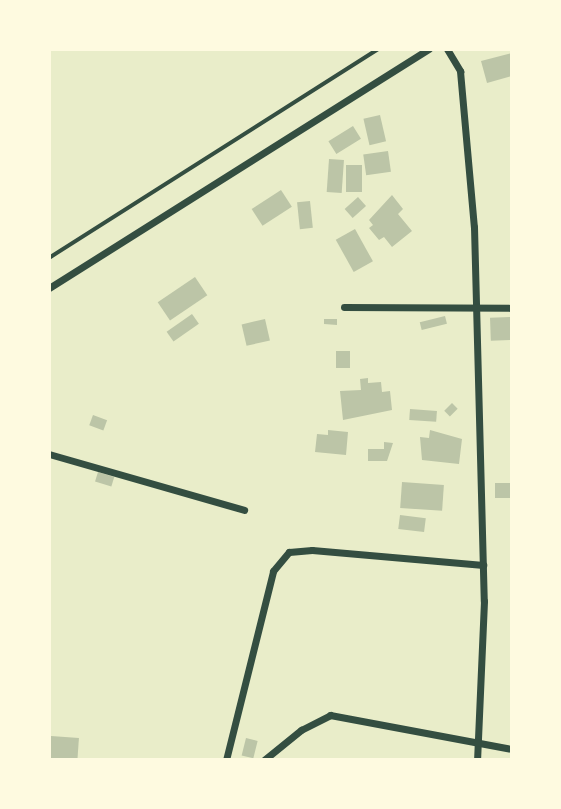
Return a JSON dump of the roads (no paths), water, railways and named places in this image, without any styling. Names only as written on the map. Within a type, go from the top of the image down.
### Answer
[{"type":"street","points":[[49,288],[429,49]]},
{"type":"street","points":[[447,49],[460,71],[466,114],[477,307],[483,565],[480,743],[477,760]]},
{"type":"street","points":[[344,307],[512,308]]},
{"type":"street","points":[[49,454],[244,510]]},
{"type":"street","points":[[226,760],[273,571],[289,552],[312,550],[483,565]]},
{"type":"street","points":[[264,760],[301,730],[330,715],[512,749]]}]
